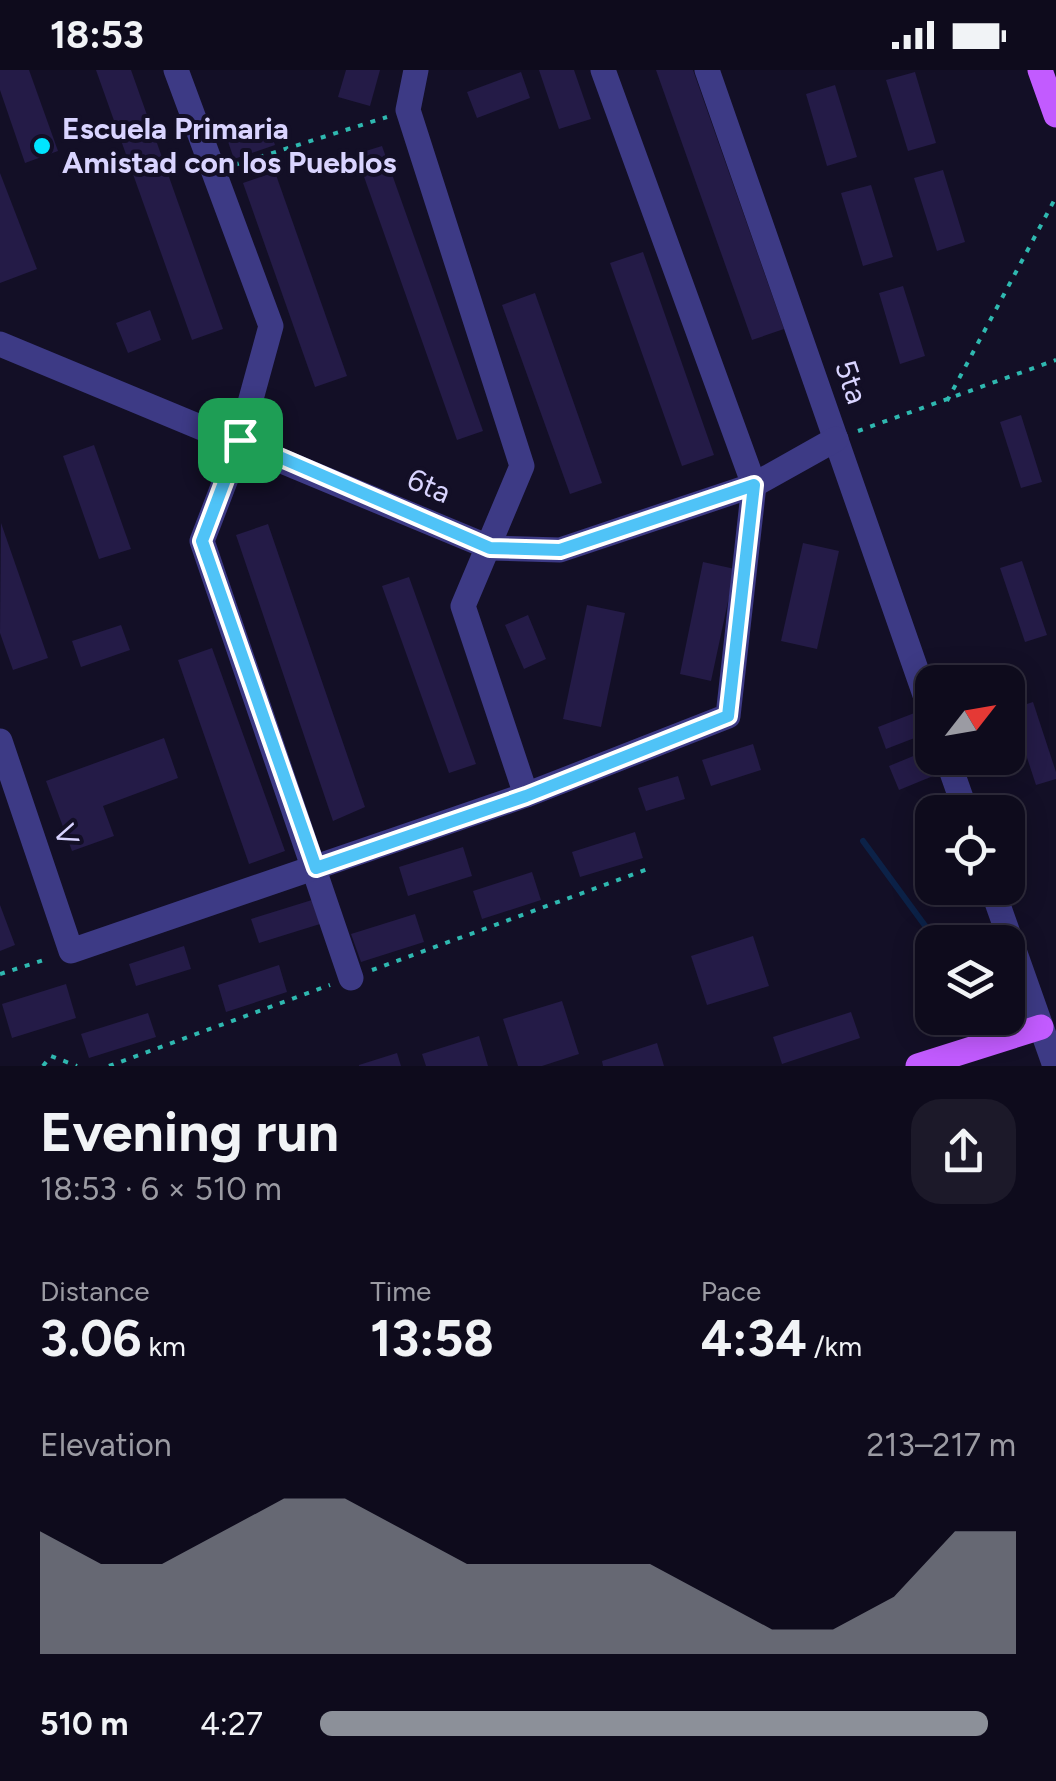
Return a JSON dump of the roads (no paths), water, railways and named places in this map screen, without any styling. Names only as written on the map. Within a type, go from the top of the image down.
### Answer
[{"type":"main road","points":[[1040,70],[1056,115]]},
{"type":"main road","points":[[918,1066],[1051,1023]]},
{"type":"street","points":[[176,70],[271,326],[240,440],[202,541],[351,978]]},
{"type":"street","points":[[416,70],[408,110],[522,466],[463,606],[526,796]]},
{"type":"street","points":[[316,868],[526,796],[728,716],[754,485],[603,70]]},
{"type":"street","name":"5ta","points":[[707,70],[915,667]]},
{"type":"street","name":"6ta","points":[[0,344],[240,440],[490,548],[560,550],[754,485],[836,438]]},
{"type":"street","name":"V","points":[[0,741],[71,951],[316,868]]},
{"type":"street","points":[[999,905],[1051,1023],[1055,1066]]},
{"type":"waterway","points":[[863,841],[925,925]]},
{"type":"place","name":"Escuela Primaria Amistad con los Pueblos","points":[[42,146]]}]
